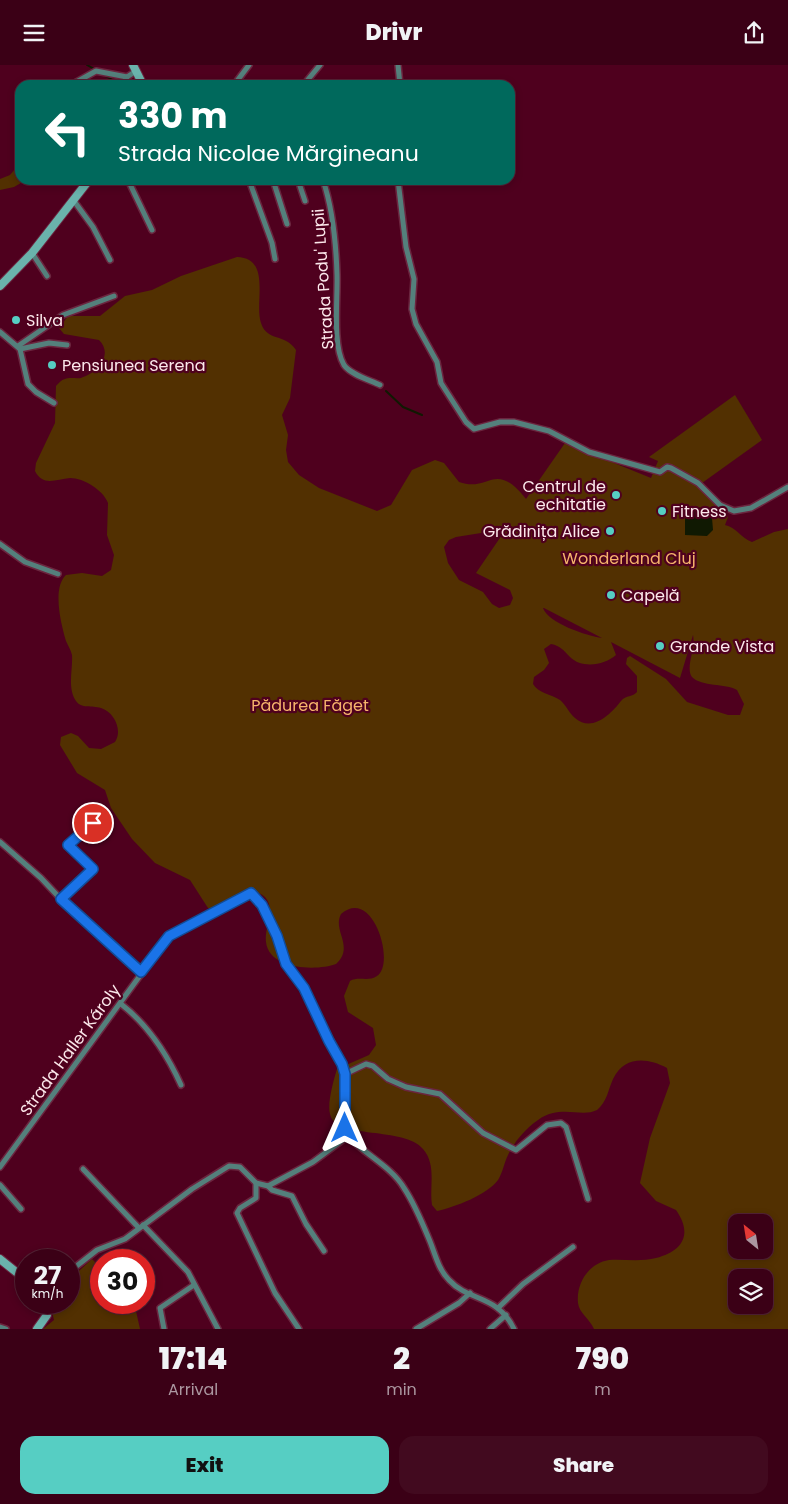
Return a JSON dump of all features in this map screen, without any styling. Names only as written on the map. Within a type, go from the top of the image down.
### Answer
[{"type":"main road","points":[[135,68],[141,80]]},
{"type":"main road","points":[[0,286],[32,253],[85,185]]},
{"type":"main road","points":[[0,1259],[15,1271]]},
{"type":"main road","points":[[37,1329],[47,1314]]},
{"type":"street","points":[[238,80],[249,65]]},
{"type":"street","points":[[308,80],[320,65]]},
{"type":"street","points":[[398,65],[400,80]]},
{"type":"street","points":[[125,80],[135,68]]},
{"type":"street","points":[[80,80],[96,71],[127,77]]},
{"type":"street","points":[[130,185],[152,230]]},
{"type":"street","points":[[251,185],[272,243],[274,259]]},
{"type":"street","points":[[275,185],[287,224]]},
{"type":"street","points":[[300,185],[305,201]]},
{"type":"street","name":"Strada Podu' Lupii","points":[[325,185],[331,203],[338,272],[338,337],[343,362],[347,368],[380,385]]},
{"type":"street","points":[[399,185],[406,247],[414,279],[412,309],[416,324],[437,362],[441,383],[466,422],[474,429],[500,422],[514,422],[549,431],[588,452],[660,472],[671,467],[698,483],[720,505],[734,511],[751,508],[788,487]]},
{"type":"street","points":[[74,201],[92,227],[110,260]]},
{"type":"street","points":[[32,253],[47,276]]},
{"type":"street","points":[[19,347],[63,315],[114,296]]},
{"type":"street","points":[[0,332],[19,347],[28,384],[36,392],[54,403]]},
{"type":"street","points":[[19,347],[49,343],[67,345]]},
{"type":"street","points":[[0,544],[25,562],[58,574]]},
{"type":"street","points":[[61,899],[93,869],[68,845],[93,823]]},
{"type":"street","points":[[0,842],[141,972]]},
{"type":"street","name":"Strada Haller Károly","points":[[0,1167],[169,936],[251,893],[262,905],[277,936],[286,964],[308,995],[345,1074]]},
{"type":"street","points":[[121,1004],[143,1025],[168,1059],[181,1085]]},
{"type":"street","points":[[514,1329],[506,1315],[498,1308],[454,1285],[440,1269],[429,1239],[404,1186],[348,1136],[345,1128],[345,1074],[366,1064],[372,1066],[388,1079],[406,1087],[440,1094],[483,1133],[516,1150],[547,1125],[561,1123],[566,1127],[588,1199]]},
{"type":"street","points":[[268,1186],[313,1162],[348,1136]]},
{"type":"street","points":[[80,1263],[97,1250],[125,1239],[192,1189],[229,1167],[240,1167],[256,1183],[292,1196],[306,1224],[324,1251]]},
{"type":"street","points":[[83,1169],[188,1272],[218,1329]]},
{"type":"street","points":[[256,1183],[256,1198],[240,1208],[237,1213],[275,1293],[299,1329]]},
{"type":"street","points":[[0,1185],[21,1209]]},
{"type":"street","points":[[498,1308],[523,1284],[573,1247]]},
{"type":"street","points":[[164,1329],[160,1309],[194,1285]]},
{"type":"street","points":[[416,1329],[459,1303],[470,1293]]},
{"type":"street","points":[[490,1329],[506,1315]]},
{"type":"street","points":[[0,1327],[6,1329]]},
{"type":"green space","points":[[15,169],[15,185],[17,185],[0,190],[0,179],[10,175]]},
{"type":"green space","name":"Pădurea Făget","points":[[237,257],[248,259],[255,265],[260,283],[259,314],[261,323],[267,333],[287,341],[296,350],[290,398],[282,415],[288,435],[286,450],[288,462],[299,475],[319,488],[377,511],[391,505],[412,470],[435,460],[444,463],[459,482],[478,484],[499,479],[515,487],[526,499],[565,443],[651,478],[658,461],[649,457],[735,395],[762,440],[702,483],[728,517],[725,525],[748,540],[752,542],[774,532],[788,529],[788,1329],[594,1329],[579,1307],[579,1288],[585,1275],[595,1265],[609,1260],[656,1258],[673,1251],[682,1240],[684,1227],[676,1210],[656,1201],[640,1183],[650,1138],[670,1083],[667,1068],[644,1061],[637,1061],[623,1066],[613,1079],[605,1100],[597,1110],[584,1113],[555,1113],[546,1115],[538,1120],[525,1131],[514,1145],[500,1177],[493,1185],[470,1200],[437,1211],[432,1205],[431,1198],[432,1176],[430,1162],[423,1149],[414,1142],[402,1137],[344,1127],[335,1122],[330,1114],[330,1098],[337,1069],[369,1055],[376,1045],[373,1028],[348,1012],[344,996],[350,981],[374,978],[382,969],[384,957],[382,944],[378,930],[371,918],[363,910],[353,908],[341,914],[339,926],[344,951],[336,964],[306,967],[284,963],[269,951],[266,942],[270,907],[265,897],[256,892],[248,891],[241,893],[221,906],[208,908],[190,880],[155,863],[132,839],[111,808],[105,790],[77,773],[60,745],[61,737],[71,733],[78,736],[89,748],[101,749],[115,742],[118,727],[113,717],[106,710],[81,705],[73,696],[71,685],[72,655],[66,641],[60,616],[59,588],[66,575],[82,573],[102,576],[111,570],[114,555],[107,535],[108,503],[106,498],[97,489],[87,482],[70,478],[50,481],[42,479],[35,471],[36,463],[55,423],[56,386],[64,379],[81,378],[93,372],[102,363],[105,352],[99,340],[64,334],[59,328],[68,316],[100,316],[125,296],[152,290],[181,276]],"holes":[[[506,529],[476,573],[510,590],[513,598],[510,605],[499,608],[492,604],[483,592],[459,580],[448,563],[444,547],[449,540],[456,537]],[[544,608],[602,638],[587,635],[560,624],[546,614]],[[693,635],[694,640],[690,663],[692,677],[707,684],[726,686],[737,690],[744,704],[740,715],[728,715],[687,702],[666,679],[630,656],[627,658],[626,664],[637,676],[637,692],[623,699],[607,716],[594,723],[581,722],[573,716],[560,700],[541,691],[533,684],[534,677],[544,670],[549,663],[544,649],[551,644],[560,647],[575,661],[593,664],[606,661],[616,655],[611,642],[680,678]]]},
{"type":"green space","points":[[90,1261],[90,1314],[137,1314],[140,1329],[43,1329],[54,1320],[53,1314],[80,1314],[80,1270]]},
{"type":"shaded area","points":[[694,506],[701,508],[712,518],[713,530],[707,536],[685,535],[685,515]]},
{"type":"waterway","points":[[87,65],[96,70]]},
{"type":"waterway","points":[[102,74],[111,79]]},
{"type":"waterway","points":[[386,391],[403,407],[422,415]]},
{"type":"place","name":"Silva","points":[[16,320]]},
{"type":"place","name":"Pensiunea Serena","points":[[52,365]]},
{"type":"place","name":"Centrul de echitatie","points":[[616,495]]},
{"type":"place","name":"Fitness","points":[[662,511]]},
{"type":"place","name":"Grădinița Alice","points":[[610,531]]},
{"type":"place","name":"Capelă","points":[[611,595]]},
{"type":"place","name":"Grande Vista","points":[[660,646]]},
{"type":"route","points":[[93,823],[68,845],[93,869],[61,899],[141,972],[169,936],[176,932],[211,916],[251,893],[262,905],[277,936],[286,964],[304,988],[342,1064],[345,1074],[345,1128]]},
{"type":"park label","name":"Wonderland Cluj","points":[[629,558]]}]
